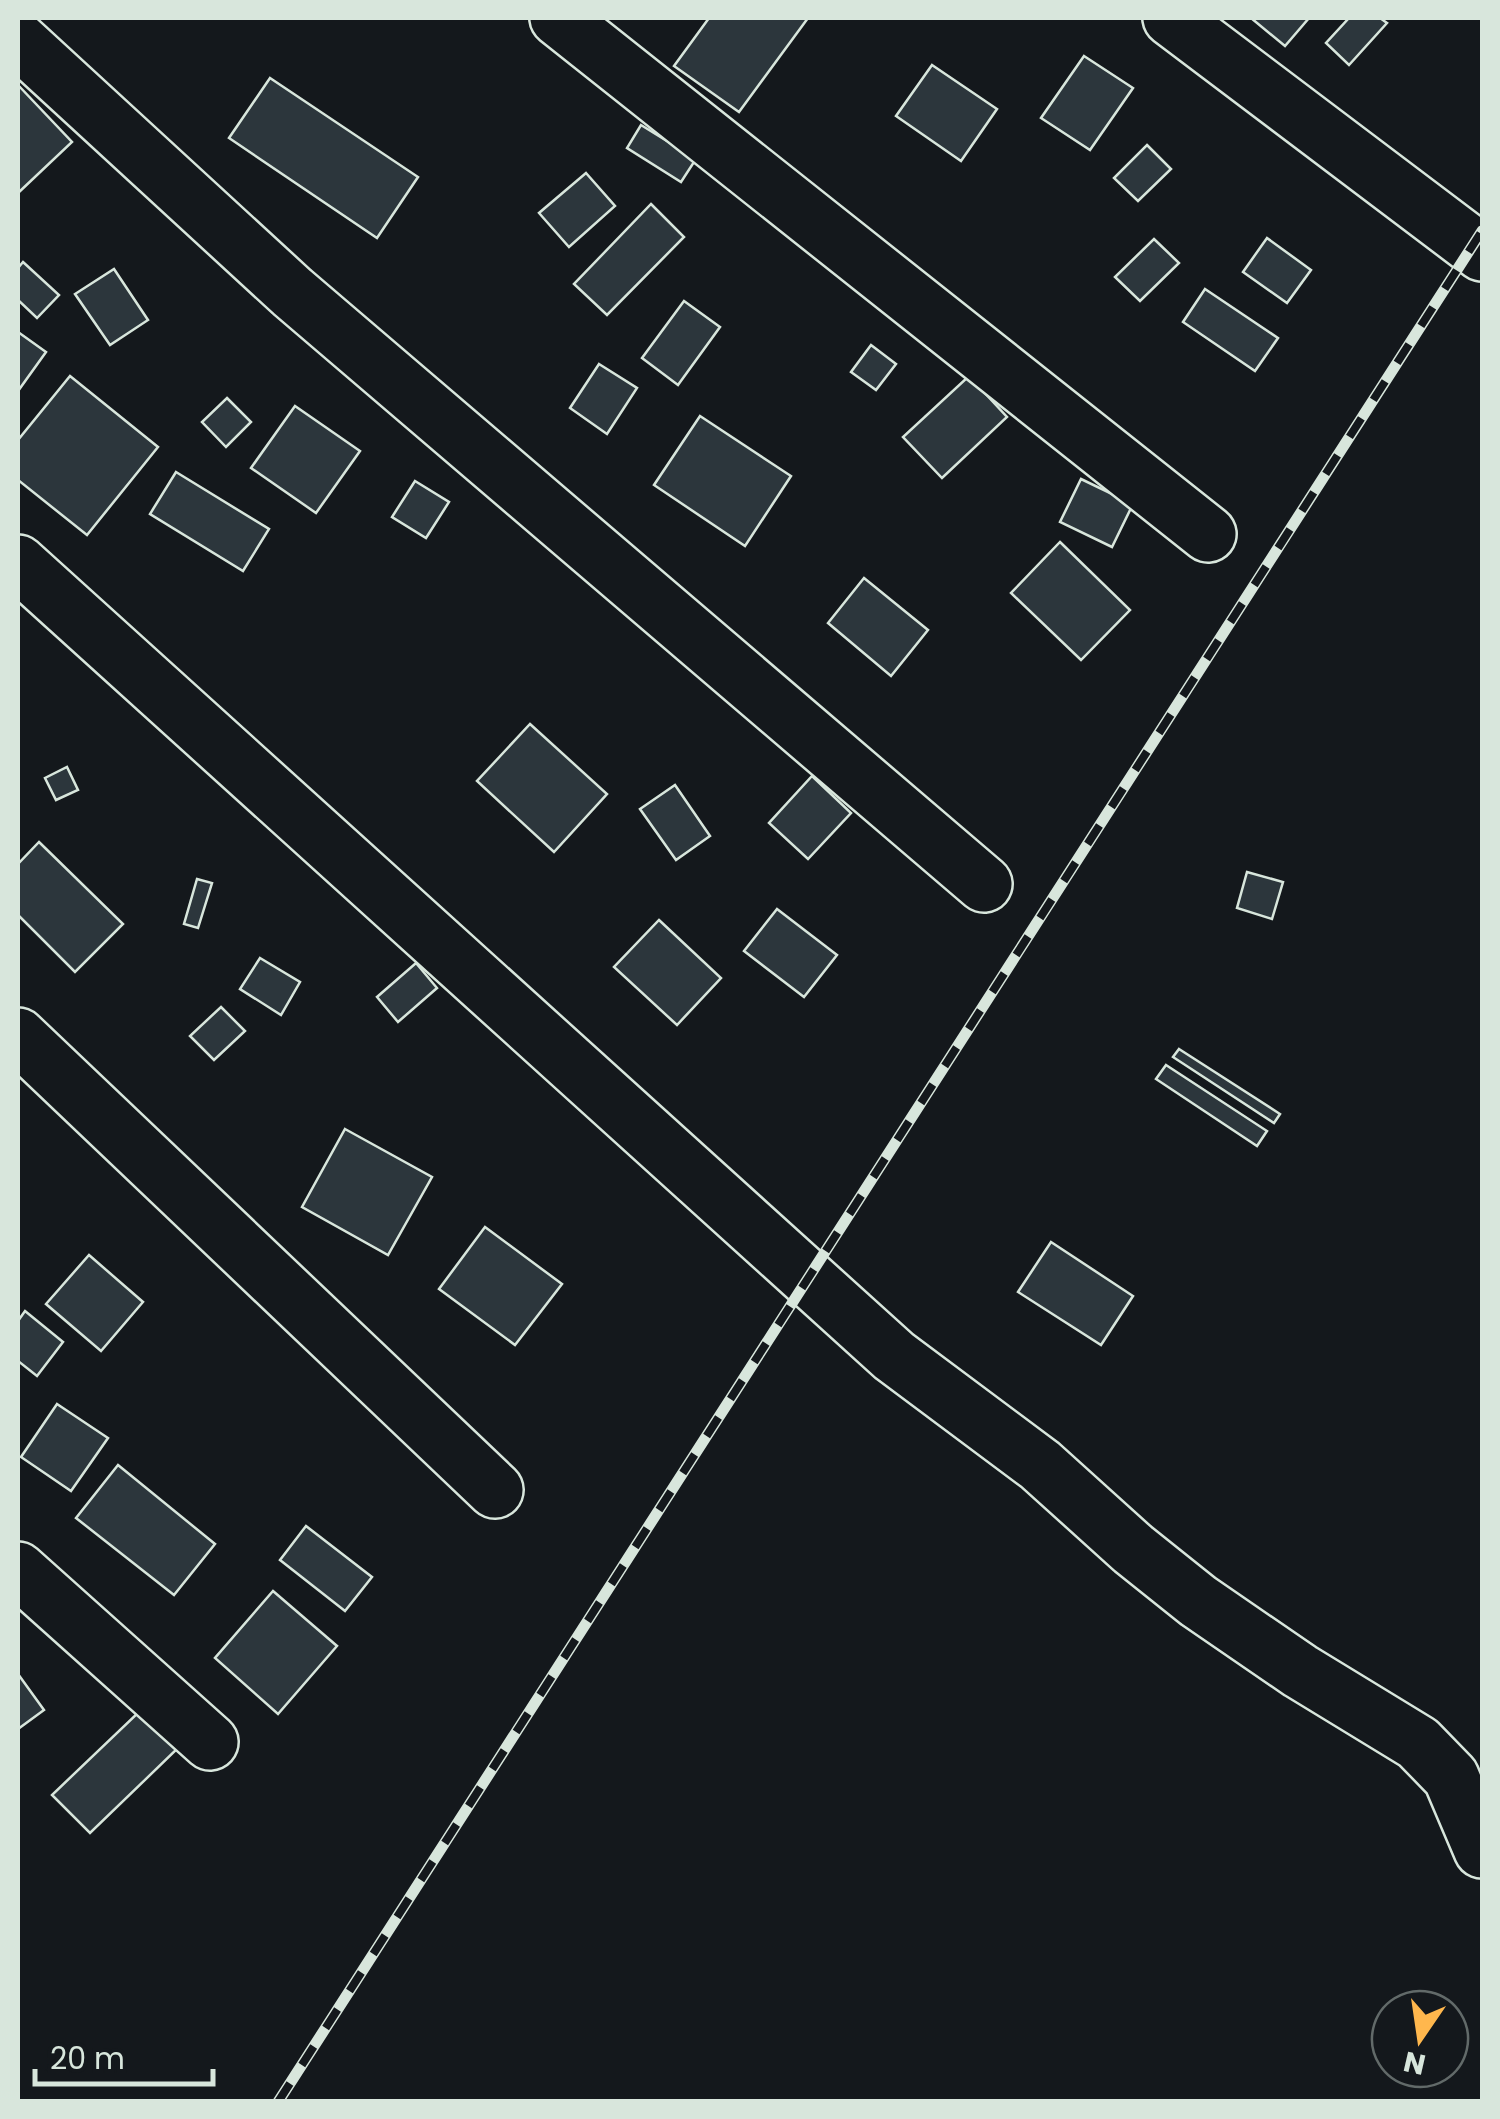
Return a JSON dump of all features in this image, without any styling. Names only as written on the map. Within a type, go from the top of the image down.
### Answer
[{"type":"street","points":[[558,18],[1208,534]]},
{"type":"street","points":[[1170,18],[1482,253]]},
{"type":"street","points":[[18,40],[292,292],[984,884]]},
{"type":"street","points":[[18,563],[894,1356],[1040,1464],[1133,1549],[1198,1601],[1300,1671],[1418,1743],[1451,1777],[1482,1850]]},
{"type":"street","points":[[18,1036],[495,1490]]},
{"type":"street","points":[[18,1570],[210,1742]]},
{"type":"building","points":[[709,18],[808,18],[739,112],[674,66]]},
{"type":"building","points":[[1251,18],[1309,18],[1285,46]]},
{"type":"building","points":[[1349,18],[1380,18],[1387,23],[1349,65],[1326,43]]},
{"type":"building","points":[[1084,56],[1133,88],[1090,150],[1041,118]]},
{"type":"building","points":[[932,65],[997,109],[961,161],[896,116]]},
{"type":"building","points":[[270,78],[418,177],[377,238],[229,138]]},
{"type":"building","points":[[18,85],[72,142],[18,193]]},
{"type":"building","points":[[641,125],[696,159],[681,182],[627,148]]},
{"type":"building","points":[[1147,145],[1171,169],[1138,201],[1114,178]]},
{"type":"building","points":[[586,173],[615,206],[569,247],[539,213]]},
{"type":"building","points":[[651,204],[684,237],[607,315],[574,284]]},
{"type":"building","points":[[1267,238],[1311,270],[1287,303],[1243,272]]},
{"type":"building","points":[[1154,239],[1179,263],[1140,301],[1115,277]]},
{"type":"building","points":[[23,262],[59,295],[37,318],[18,300],[18,268]]},
{"type":"building","points":[[114,269],[148,320],[110,345],[75,294]]},
{"type":"building","points":[[1205,289],[1278,338],[1255,371],[1183,322]]},
{"type":"building","points":[[684,301],[720,327],[678,385],[642,358]]},
{"type":"building","points":[[18,332],[46,352],[18,391]]},
{"type":"building","points":[[871,345],[896,364],[876,390],[851,372]]},
{"type":"building","points":[[599,364],[637,388],[607,434],[570,408]]},
{"type":"building","points":[[70,376],[158,447],[87,535],[18,480],[18,440]]},
{"type":"building","points":[[969,376],[1007,417],[942,478],[903,437]]},
{"type":"building","points":[[227,398],[251,422],[226,447],[202,422]]},
{"type":"building","points":[[295,406],[360,451],[316,513],[251,468]]},
{"type":"building","points":[[700,416],[791,476],[745,546],[654,485]]},
{"type":"building","points":[[176,472],[269,529],[243,571],[150,514]]},
{"type":"building","points":[[1081,479],[1133,504],[1112,547],[1060,522]]},
{"type":"building","points":[[415,481],[449,502],[426,538],[392,517]]},
{"type":"building","points":[[1060,542],[1130,610],[1081,660],[1011,593]]},
{"type":"building","points":[[864,578],[928,630],[891,676],[828,623]]},
{"type":"building","points":[[530,724],[607,794],[554,852],[477,781]]},
{"type":"building","points":[[67,767],[78,790],[56,800],[45,778]]},
{"type":"building","points":[[812,776],[851,813],[808,859],[769,823]]},
{"type":"building","points":[[675,785],[710,836],[676,860],[640,809]]},
{"type":"building","points":[[39,842],[123,924],[75,972],[18,915],[18,864]]},
{"type":"building","points":[[1247,872],[1283,882],[1272,919],[1237,908]]},
{"type":"building","points":[[197,879],[212,883],[198,928],[184,924]]},
{"type":"building","points":[[777,909],[837,955],[804,997],[744,951]]},
{"type":"building","points":[[659,920],[721,978],[677,1025],[614,967]]},
{"type":"building","points":[[260,958],[300,982],[281,1015],[240,989]]},
{"type":"building","points":[[416,963],[437,988],[398,1022],[377,997]]},
{"type":"building","points":[[221,1007],[245,1031],[214,1060],[190,1036]]},
{"type":"building","points":[[1179,1049],[1280,1114],[1274,1123],[1173,1057]]},
{"type":"building","points":[[1166,1065],[1267,1131],[1257,1146],[1156,1079]]},
{"type":"building","points":[[345,1129],[432,1177],[388,1255],[302,1207]]},
{"type":"building","points":[[485,1227],[562,1284],[515,1345],[439,1289]]},
{"type":"building","points":[[1051,1242],[1133,1296],[1101,1345],[1018,1292]]},
{"type":"building","points":[[89,1255],[143,1302],[101,1351],[46,1304]]},
{"type":"building","points":[[25,1311],[63,1342],[37,1376],[18,1361],[18,1321]]},
{"type":"building","points":[[57,1404],[108,1438],[71,1491],[21,1457]]},
{"type":"building","points":[[118,1465],[215,1544],[174,1595],[76,1518]]},
{"type":"building","points":[[306,1526],[372,1577],[345,1611],[280,1560]]},
{"type":"building","points":[[273,1591],[337,1646],[278,1714],[215,1658]]},
{"type":"building","points":[[18,1674],[44,1710],[18,1729]]},
{"type":"building","points":[[142,1709],[178,1748],[90,1833],[52,1795]]},
{"type":"railway","points":[[278,2102],[1482,231]]}]
